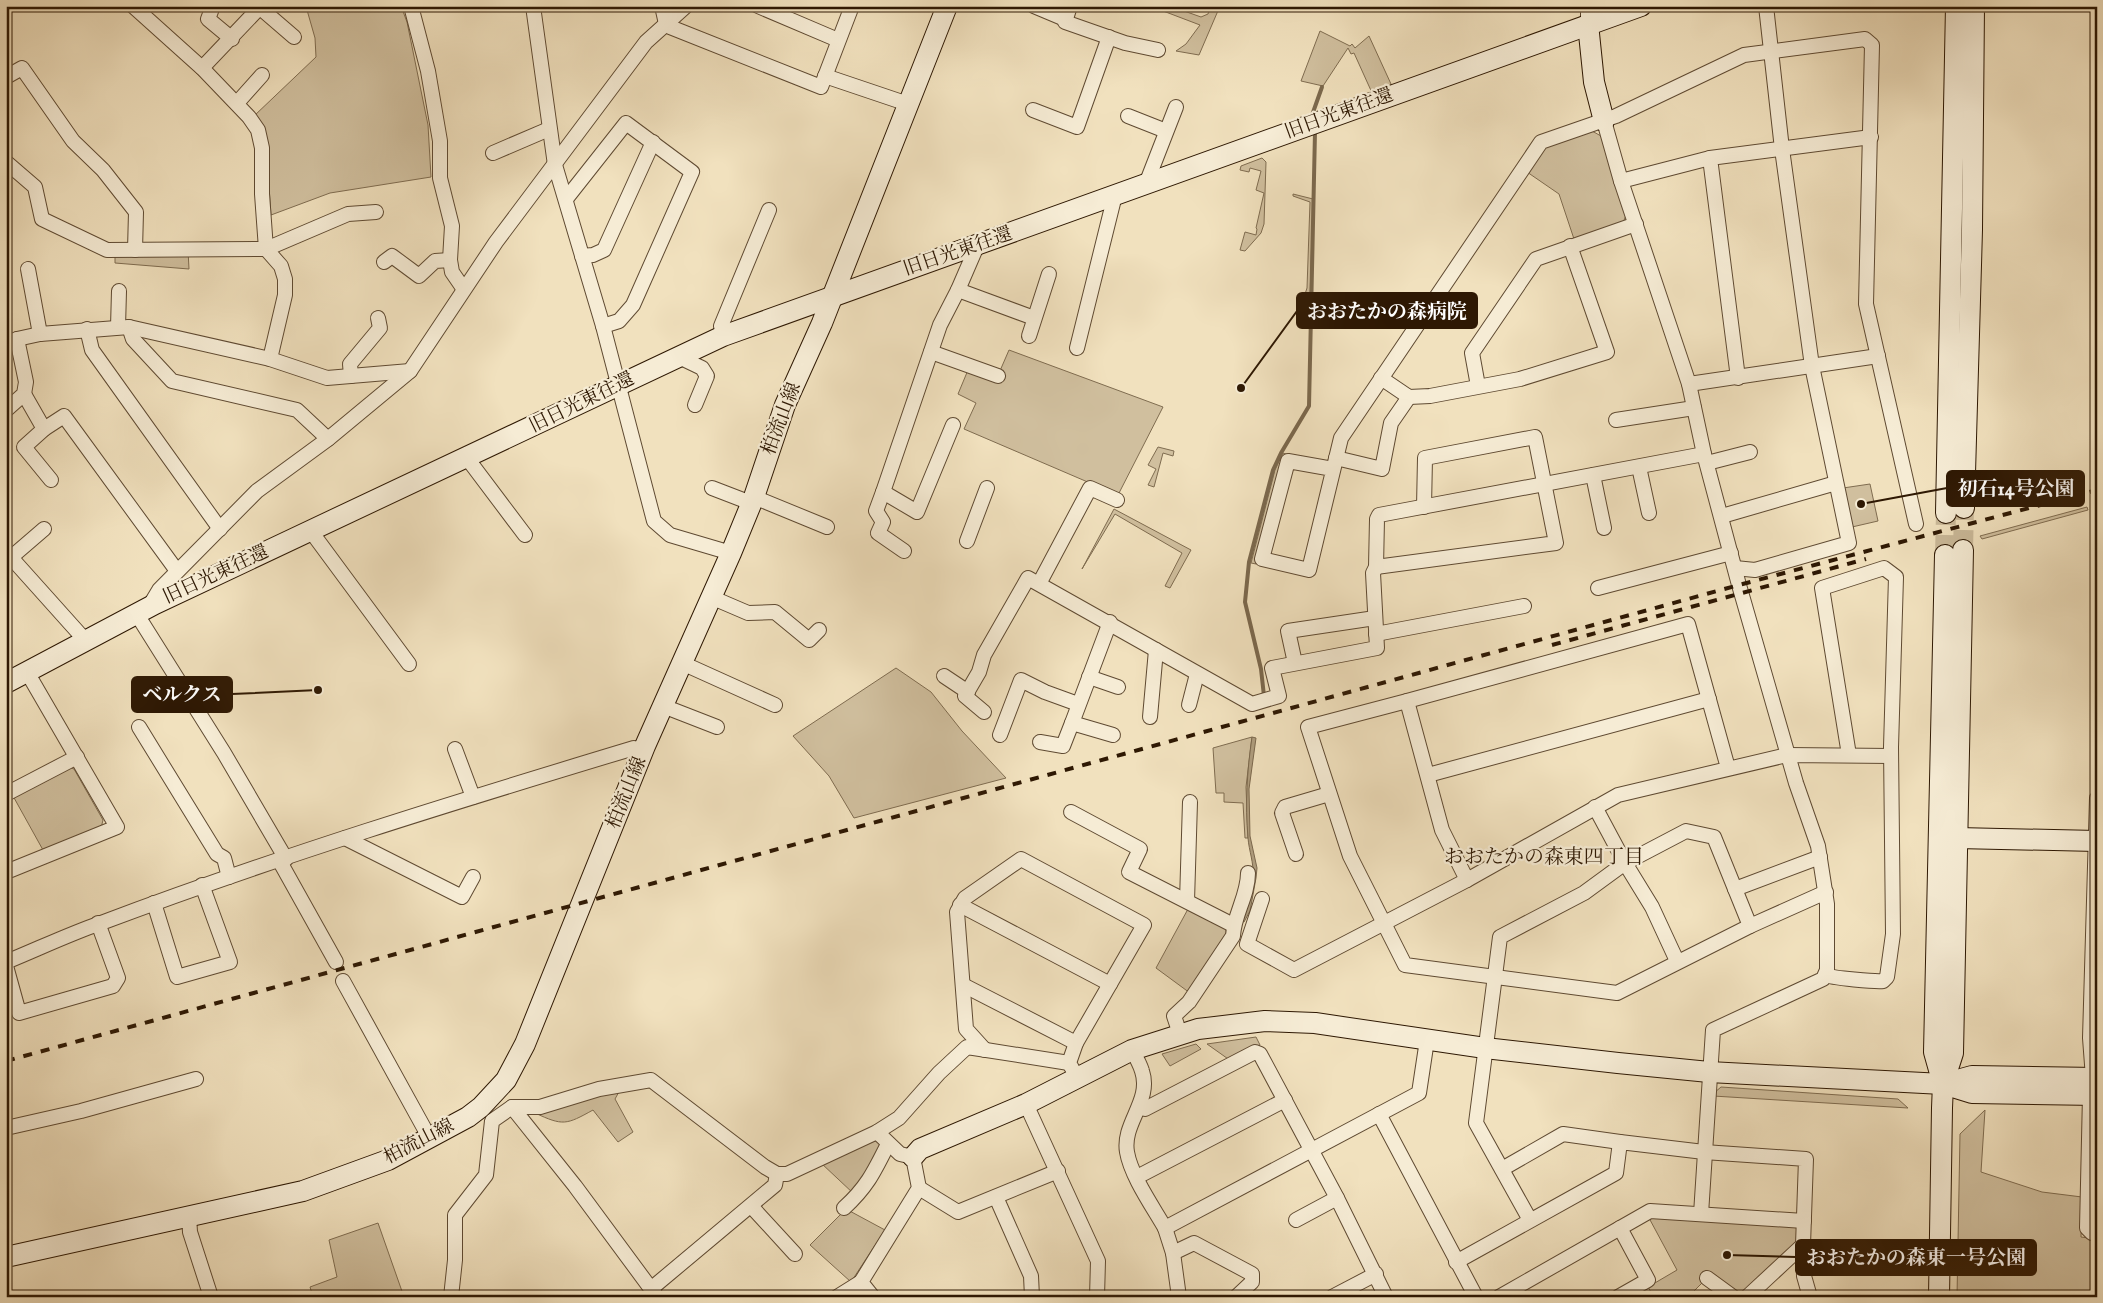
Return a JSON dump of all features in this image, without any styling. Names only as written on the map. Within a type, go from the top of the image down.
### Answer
[{"type":"street","points":[[133,6],[202,68],[236,103],[258,130],[262,148],[262,194],[266,248],[281,266],[285,279],[285,295],[270,359]]},
{"type":"street","points":[[213,6],[208,19],[232,39]]},
{"type":"street","points":[[411,6],[428,71],[440,141],[440,178],[452,226],[450,260],[452,272],[464,288]]},
{"type":"street","points":[[533,6],[555,165],[603,326],[654,521],[670,535],[731,553]]},
{"type":"street","points":[[662,6],[666,24]]},
{"type":"street","points":[[155,604],[153,600],[177,571],[257,491],[328,439],[410,371],[496,242],[646,42],[686,6]]},
{"type":"street","points":[[758,6],[838,40]]},
{"type":"street","points":[[666,24],[821,87],[852,6]]},
{"type":"street","name":"柏流山線","points":[[6,1257],[302,1191],[388,1160],[468,1117],[487,1114],[525,1044],[644,750],[731,553],[752,500],[785,405],[832,298],[947,6]]},
{"type":"street","points":[[1034,6],[1068,12],[1065,22],[1125,43],[1158,50]]},
{"type":"street","name":"旧日光東往還","points":[[6,683],[136,613],[723,336],[1146,184],[1588,15],[1641,6]]},
{"type":"street","points":[[1735,568],[1755,570],[1849,543],[1812,366],[1782,149],[1766,6]]},
{"type":"street","points":[[1956,6],[1955,511],[1972,230],[1974,6]]},
{"type":"street","points":[[202,68],[232,39],[260,7],[294,37]]},
{"type":"street","points":[[1588,15],[1593,73],[1604,121],[1621,180],[1689,384],[1706,459],[1735,568],[1787,755],[1820,857],[1826,892],[1826,975],[1819,981],[1712,1030],[1701,1214]]},
{"type":"street","points":[[1033,110],[1076,127],[1109,37]]},
{"type":"street","points":[[1409,397],[1391,423],[1382,469],[1334,463],[1288,461],[1262,559],[1309,570],[1334,463],[1341,438],[1541,142],[1604,121],[1672,91],[1744,55],[1865,39],[1872,45],[1866,304],[1916,524]]},
{"type":"street","points":[[6,77],[22,68],[73,141],[103,170],[136,212],[135,250]]},
{"type":"street","points":[[236,103],[262,75]]},
{"type":"street","points":[[825,76],[908,104]]},
{"type":"street","points":[[1146,184],[1176,107]]},
{"type":"street","points":[[1128,116],[1166,130]]},
{"type":"street","points":[[566,199],[626,123],[692,172],[632,305],[619,322],[603,326]]},
{"type":"street","points":[[493,153],[549,129]]},
{"type":"street","points":[[1621,180],[1710,158],[1871,137]]},
{"type":"street","points":[[582,256],[593,255],[604,250],[653,142]]},
{"type":"street","points":[[1710,158],[1738,378]]},
{"type":"street","points":[[6,162],[35,187],[42,219],[107,250],[266,248],[348,214],[376,212]]},
{"type":"street","points":[[1077,348],[1115,195]]},
{"type":"street","points":[[723,336],[721,326],[769,210]]},
{"type":"street","points":[[1478,386],[1472,353],[1536,258],[1636,224]]},
{"type":"street","points":[[904,551],[878,533],[883,522],[876,511],[940,325],[977,246]]},
{"type":"street","points":[[1381,378],[1409,397],[1430,396],[1520,379],[1608,352],[1570,246]]},
{"type":"street","points":[[384,262],[392,256],[420,276],[435,261],[450,260]]},
{"type":"street","points":[[28,269],[40,334]]},
{"type":"street","points":[[1029,336],[1050,274]]},
{"type":"street","points":[[958,290],[1034,318]]},
{"type":"street","points":[[119,291],[124,327],[172,382],[297,410],[328,439]]},
{"type":"street","points":[[350,376],[350,364],[380,328],[378,318]]},
{"type":"street","points":[[6,410],[24,394],[26,382],[12,342],[40,334],[87,329],[124,327],[270,359],[327,378],[410,371]]},
{"type":"street","points":[[87,329],[92,350],[220,529]]},
{"type":"street","points":[[931,352],[998,376]]},
{"type":"street","points":[[1689,384],[1878,356]]},
{"type":"street","points":[[679,357],[702,368],[707,376],[695,405]]},
{"type":"street","points":[[24,394],[44,429]]},
{"type":"street","points":[[1616,420],[1694,408]]},
{"type":"street","points":[[51,480],[24,447],[44,429],[64,416],[177,571]]},
{"type":"street","points":[[883,492],[917,512],[954,425]]},
{"type":"street","points":[[1376,567],[1556,543],[1535,437],[1426,458],[1424,507]]},
{"type":"street","points":[[984,712],[965,696],[979,672],[984,655],[1028,578],[1040,582],[1252,704],[1279,696],[1272,668],[1377,648],[1373,573],[1376,567],[1376,519],[1378,515],[1639,466],[1750,452]]},
{"type":"street","points":[[467,458],[525,535]]},
{"type":"street","points":[[1639,466],[1649,513]]},
{"type":"street","points":[[1593,475],[1604,528]]},
{"type":"street","points":[[1722,516],[1836,483]]},
{"type":"street","points":[[712,488],[827,527]]},
{"type":"street","points":[[967,541],[987,488]]},
{"type":"street","points":[[1040,582],[1090,488],[1117,500]]},
{"type":"street","points":[[7,560],[44,529]]},
{"type":"street","points":[[310,530],[409,664]]},
{"type":"street","points":[[1939,1297],[1943,1084],[1934,1052],[1954,552],[1957,838],[1953,1053],[1943,1084]]},
{"type":"street","points":[[1598,588],[1731,553]]},
{"type":"street","points":[[7,560],[16,563],[85,640]]},
{"type":"street","points":[[1826,975],[1832,978],[1858,978],[1878,982],[1883,981],[1887,977],[1893,934],[1891,756],[1896,577],[1884,568],[1822,588],[1849,755]]},
{"type":"street","points":[[712,598],[748,613],[775,612],[809,640],[820,630]]},
{"type":"street","points":[[1376,634],[1524,606]]},
{"type":"street","points":[[136,613],[224,753],[336,962]]},
{"type":"street","points":[[1295,663],[1288,631],[1375,618]]},
{"type":"street","points":[[1040,742],[1063,746],[1110,622]]},
{"type":"street","points":[[1728,768],[1688,624],[1308,727],[1350,856],[1405,964],[1617,993],[1677,961],[1826,892]]},
{"type":"street","points":[[1150,717],[1156,650]]},
{"type":"street","points":[[682,663],[775,705]]},
{"type":"street","points":[[6,872],[117,827],[27,672]]},
{"type":"street","points":[[1189,705],[1197,674]]},
{"type":"street","points":[[944,676],[968,692]]},
{"type":"street","points":[[1089,677],[1118,687]]},
{"type":"street","points":[[1000,735],[1021,680],[1045,692],[1078,704]]},
{"type":"street","points":[[1428,775],[1709,699]]},
{"type":"street","points":[[1407,701],[1442,830],[1467,880]]},
{"type":"street","points":[[663,706],[717,727]]},
{"type":"street","points":[[1072,723],[1113,735]]},
{"type":"street","points":[[139,727],[217,854],[224,858],[229,876]]},
{"type":"street","points":[[6,962],[98,924],[229,876],[473,797],[634,748],[644,750]]},
{"type":"street","points":[[455,750],[473,797]]},
{"type":"street","points":[[1071,812],[1140,849],[1129,872],[1187,901],[1233,930],[1247,944],[1294,970],[1467,880],[1618,795],[1787,755],[1891,756]]},
{"type":"street","points":[[6,794],[77,756]]},
{"type":"street","points":[[1296,854],[1282,813],[1285,807],[1329,794]]},
{"type":"street","points":[[2097,798],[2090,1038],[2094,1087],[2088,1228],[2092,1233],[2097,1233]]},
{"type":"street","points":[[1187,901],[1190,802]]},
{"type":"street","points":[[1595,807],[1625,863],[1652,907],[1677,961]]},
{"type":"street","points":[[1530,1220],[1476,1122],[1500,937],[1584,893],[1625,863],[1686,831],[1714,837],[1750,926]]},
{"type":"street","points":[[345,838],[462,897],[473,877]]},
{"type":"street","points":[[1957,838],[2096,841]]},
{"type":"street","points":[[1734,889],[1820,857]]},
{"type":"street","points":[[984,1050],[966,1029],[957,912],[964,898],[1021,859],[1144,925],[1076,1042],[1073,1070]]},
{"type":"street","points":[[1180,1034],[1174,1016],[1194,994],[1233,930],[1248,884],[1248,873]]},
{"type":"street","points":[[154,903],[177,977],[230,962],[202,886]]},
{"type":"street","points":[[1247,944],[1262,899]]},
{"type":"street","points":[[960,905],[1110,984]]},
{"type":"street","points":[[6,966],[20,1013],[113,986],[118,978],[98,924]]},
{"type":"street","points":[[343,981],[429,1137]]},
{"type":"street","points":[[963,985],[1076,1042]]},
{"type":"street","points":[[913,1157],[920,1149],[1026,1104],[1073,1070],[1180,1034],[1235,1024],[1289,1021],[1341,1026],[1427,1040],[1578,1060],[1709,1072],[1943,1084],[1972,1076],[2094,1087]]},
{"type":"street","points":[[1165,1228],[1419,1093],[1427,1040]]},
{"type":"street","points":[[450,1297],[455,1260],[455,1215],[486,1175],[487,1114],[512,1107],[540,1107],[599,1089],[651,1080],[777,1174],[787,1174],[877,1132],[899,1118],[939,1074],[967,1047],[1073,1070]]},
{"type":"street","points":[[1132,1050],[1143,1072],[1144,1087],[1140,1108],[1127,1137],[1127,1152],[1137,1176],[1165,1228],[1173,1253],[1179,1297]]},
{"type":"street","points":[[1140,1108],[1145,1109],[1255,1052],[1260,1054],[1337,1198],[1386,1297]]},
{"type":"street","points":[[6,1128],[81,1111],[196,1079]]},
{"type":"street","points":[[1137,1176],[1285,1100]]},
{"type":"street","points":[[1026,1104],[1098,1261],[1098,1297]]},
{"type":"street","points":[[512,1107],[576,1186],[654,1293],[775,1184],[777,1174]]},
{"type":"street","points":[[1379,1114],[1476,1297]]},
{"type":"street","points":[[877,1132],[900,1154],[913,1157]]},
{"type":"street","points":[[1502,1169],[1563,1134],[1704,1152],[1806,1159],[1803,1245],[1804,1276],[1810,1297]]},
{"type":"street","points":[[1456,1262],[1616,1173],[1620,1142]]},
{"type":"street","points":[[844,1208],[870,1181],[888,1144]]},
{"type":"street","points":[[837,1297],[860,1282],[918,1188],[913,1157]]},
{"type":"street","points":[[918,1188],[958,1212],[1058,1171]]},
{"type":"street","points":[[996,1197],[1032,1276],[1032,1297]]},
{"type":"street","points":[[1296,1220],[1337,1198]]},
{"type":"street","points":[[751,1206],[795,1254]]},
{"type":"street","points":[[1499,1297],[1650,1211],[1804,1221]]},
{"type":"street","points":[[189,1216],[190,1232],[211,1297]]},
{"type":"street","points":[[1618,1297],[1648,1280],[1620,1228]]},
{"type":"street","points":[[1173,1253],[1194,1243],[1252,1274],[1252,1282],[1236,1297]]},
{"type":"street","points":[[1747,1297],[1803,1245]]},
{"type":"street","points":[[1332,1297],[1376,1274]]},
{"type":"street","points":[[1707,1278],[1733,1297]]},
{"type":"street","points":[[860,1282],[873,1297]]},
{"type":"shaded area","points":[[326,6],[401,6],[407,22],[428,125],[431,177],[330,193],[271,215],[265,129],[254,116],[316,57],[315,38],[307,10]]},
{"type":"shaded area","points":[[1150,6],[1170,6],[1201,17],[1208,14],[1211,6],[1220,6],[1199,55],[1176,51],[1186,44],[1200,25]]},
{"type":"shaded area","points":[[1320,31],[1350,46],[1352,44],[1355,48],[1369,36],[1391,84],[1391,88],[1373,95],[1354,53],[1351,54],[1348,48],[1323,86],[1301,81]]},
{"type":"shaded area","points":[[1592,131],[1601,136],[1626,215],[1623,223],[1574,239],[1559,194],[1527,172],[1547,146]]},
{"type":"shaded area","points":[[1262,158],[1266,162],[1264,224],[1261,233],[1245,251],[1240,250],[1245,232],[1256,235],[1264,193],[1256,190],[1261,171],[1250,168],[1249,172],[1240,170],[1241,166]]},
{"type":"shaded area","points":[[1293,194],[1313,199],[1310,298],[1304,297],[1307,288],[1310,202],[1293,196]]},
{"type":"shaded area","points":[[115,249],[188,250],[189,269],[115,263]]},
{"type":"shaded area","points":[[1009,350],[1163,407],[1118,495],[964,429],[976,403],[958,394],[968,370],[996,380]]},
{"type":"shaded area","points":[[1158,447],[1174,451],[1173,456],[1163,453],[1154,487],[1148,485],[1156,469],[1148,465]]},
{"type":"shaded area","points":[[1283,453],[1288,455],[1256,564],[1251,563],[1275,470]]},
{"type":"shaded area","points":[[1870,484],[1878,521],[1852,527],[1843,488]]},
{"type":"shaded area","points":[[2087,507],[2088,510],[1982,539],[1980,536]]},
{"type":"shaded area","points":[[1114,509],[1191,550],[1170,588],[1165,586],[1182,553],[1115,514],[1082,569]]},
{"type":"shaded area","points":[[896,668],[931,692],[962,731],[1006,778],[854,818],[829,776],[793,736]]},
{"type":"shaded area","points":[[1252,737],[1246,787],[1248,838],[1245,838],[1243,803],[1224,802],[1224,793],[1216,793],[1213,748]]},
{"type":"shaded area","points":[[1252,737],[1256,738],[1249,789],[1250,836],[1257,868],[1250,911],[1244,922],[1241,921],[1253,876],[1247,813]]},
{"type":"shaded area","points":[[69,767],[74,769],[103,820],[101,828],[43,850],[13,796]]},
{"type":"shaded area","points":[[1188,909],[1226,928],[1226,935],[1190,993],[1156,968]]},
{"type":"shaded area","points":[[1256,1037],[1260,1045],[1231,1061],[1207,1044]]},
{"type":"shaded area","points":[[1196,1044],[1201,1049],[1170,1066],[1162,1054]]},
{"type":"shaded area","points":[[1721,1087],[1898,1099],[1908,1108],[1713,1096]]},
{"type":"shaded area","points":[[620,1090],[615,1099],[633,1132],[618,1142],[593,1110],[576,1119],[564,1122],[552,1120],[535,1113]]},
{"type":"shaded area","points":[[1985,1110],[1981,1172],[2042,1192],[2082,1197],[2081,1237],[2097,1239],[2097,1297],[1957,1297],[1960,1134]]},
{"type":"shaded area","points":[[873,1139],[880,1144],[879,1148],[865,1178],[854,1194],[821,1163]]},
{"type":"shaded area","points":[[846,1209],[885,1230],[851,1282],[810,1245]]},
{"type":"shaded area","points":[[1649,1218],[1794,1225],[1798,1230],[1797,1240],[1771,1271],[1744,1296],[1737,1296],[1709,1276],[1688,1297],[1654,1297],[1648,1287],[1677,1270]]},
{"type":"shaded area","points":[[378,1223],[404,1297],[313,1297],[310,1287],[337,1277],[329,1240]]},
{"type":"waterway","points":[[1311,118],[1322,87]]},
{"type":"waterway","points":[[1264,696],[1261,669],[1245,602],[1249,562],[1273,470],[1309,406],[1315,132]]},
{"type":"tunnel","points":[[1963,550],[1964,508]]},
{"type":"tunnel","points":[[1945,555],[1946,513]]},
{"type":"railway","points":[[6,1061],[1739,585],[2097,490]]},
{"type":"railway","points":[[1552,645],[1866,559]]},
{"type":"place","name":"おおたかの森病院","points":[[1241,388]]},
{"type":"place","name":"初石14号公園","points":[[1861,504]]},
{"type":"place","name":"ベルクス","points":[[318,690]]},
{"type":"place","name":"おおたかの森東一号公園","points":[[1727,1255]]},
{"type":"district","name":"おおたかの森東四丁目","points":[[1544,857]]}]
